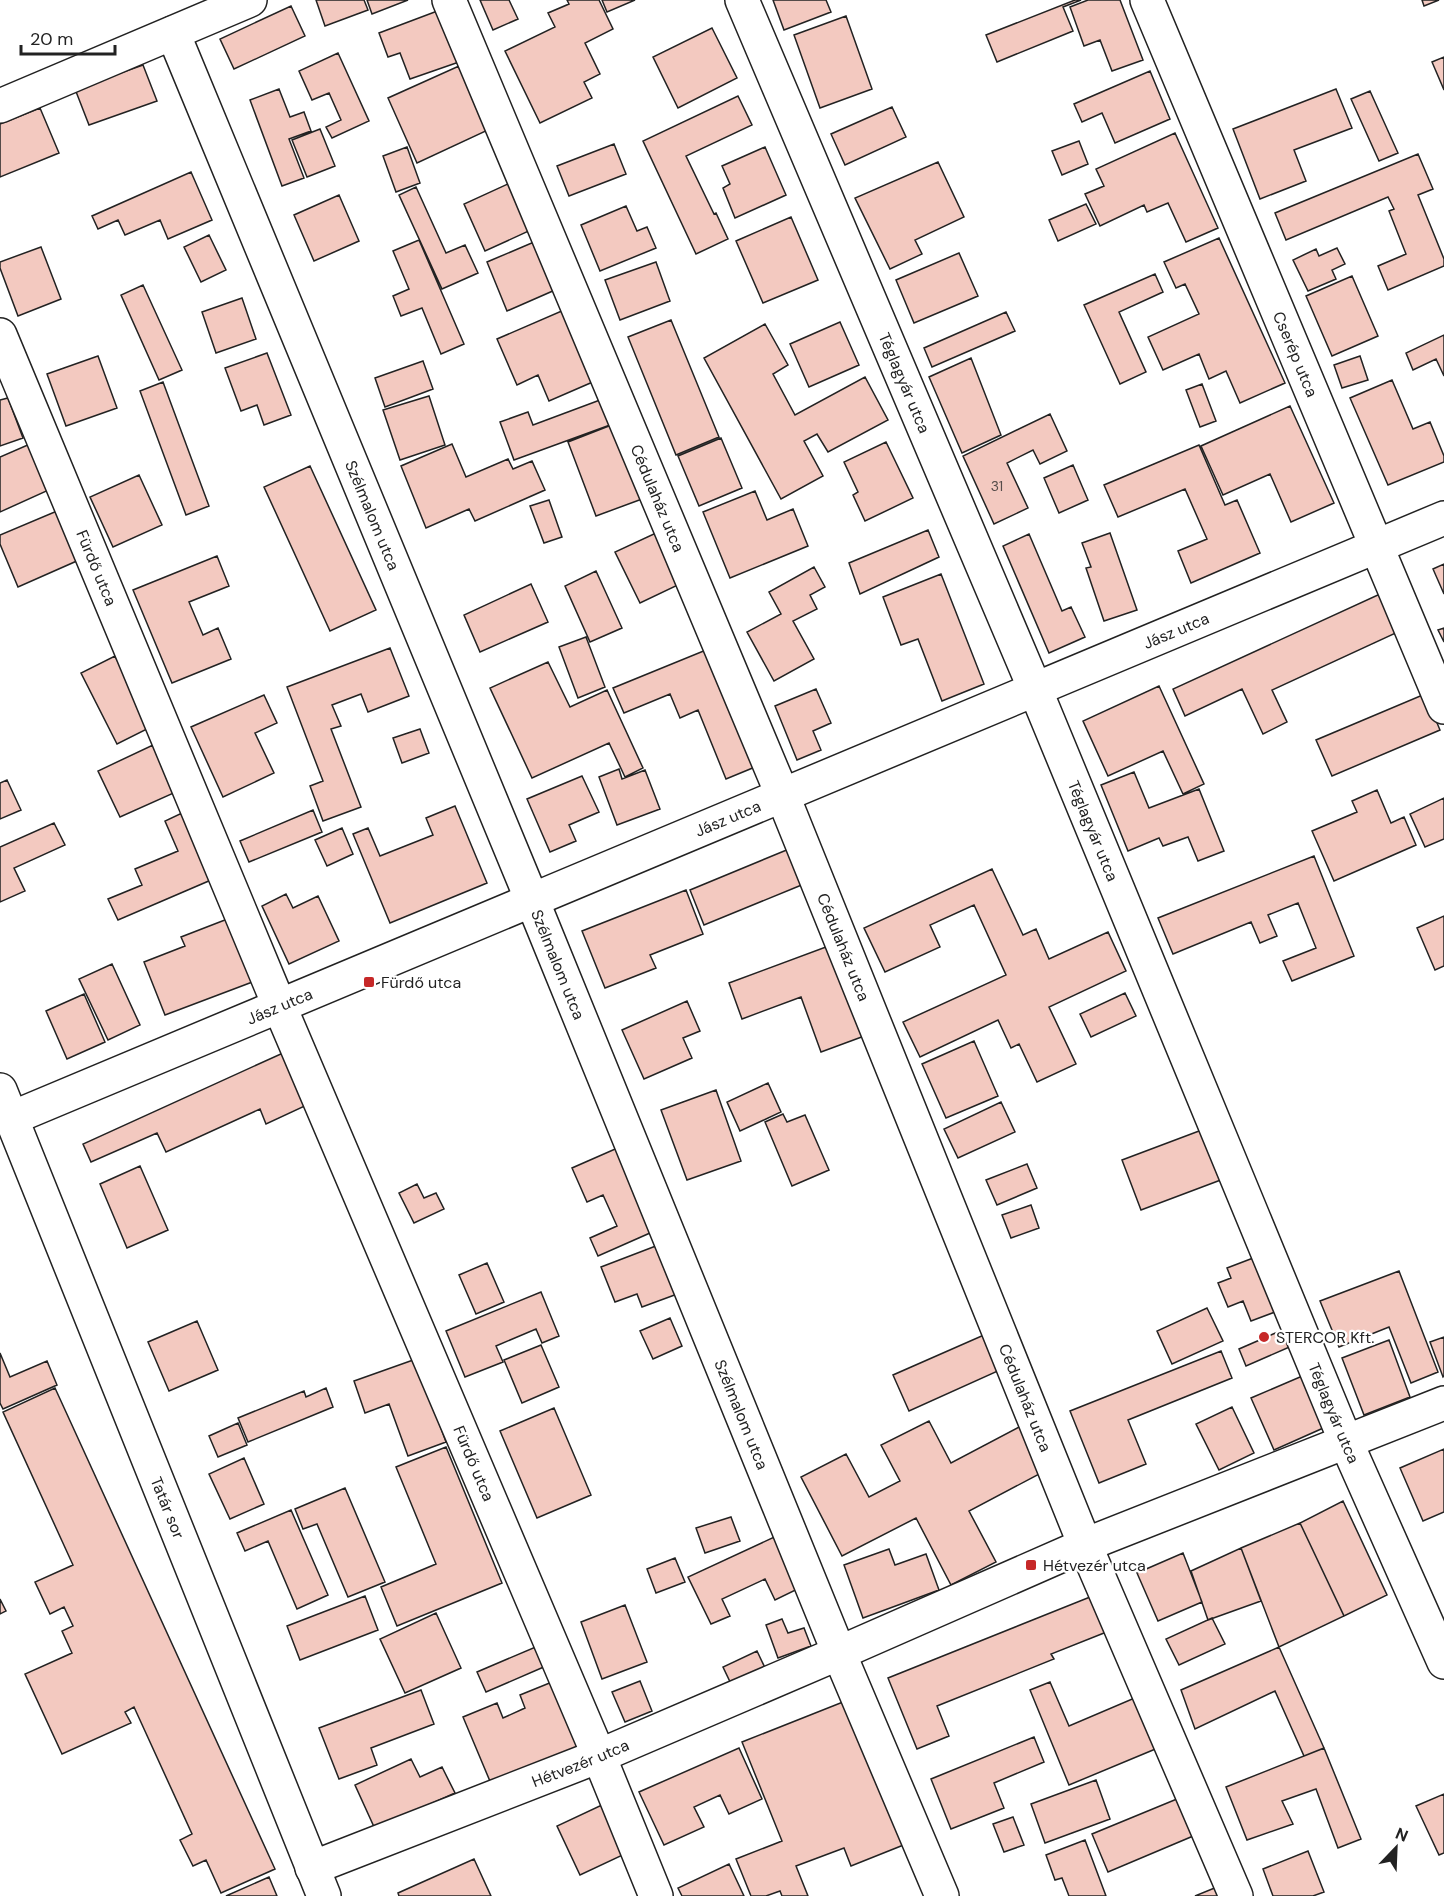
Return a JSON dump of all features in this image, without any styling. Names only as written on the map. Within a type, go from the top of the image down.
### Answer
[{"type":"street","points":[[0,106],[250,0]]},
{"type":"street","name":"Cédulaház utca","points":[[448,0],[782,794],[1085,1545],[1236,1896]]},
{"type":"street","name":"Téglagyár utca","points":[[742,0],[1035,689],[1346,1442],[1444,1662]]},
{"type":"street","name":"Cserép utca","points":[[1147,0],[1444,707]]},
{"type":"street","name":"Szélmalom utca","points":[[173,33],[532,900],[839,1653],[942,1896]]},
{"type":"street","name":"Fürdő utca","points":[[0,335],[279,1005],[599,1756],[656,1896]]},
{"type":"street","name":"Jász utca","points":[[4,1108],[279,1005],[1444,518]]},
{"type":"street","name":"Tatár sor","points":[[4,1108],[318,1882]]},
{"type":"street","name":"Hétvezér utca","points":[[318,1882],[599,1756],[1085,1545],[1444,1403]]},
{"type":"building","points":[[316,0],[364,0],[368,10],[325,26]]},
{"type":"building","points":[[367,0],[408,0],[372,14]]},
{"type":"building","points":[[480,0],[509,0],[518,19],[493,30]]},
{"type":"building","points":[[567,0],[599,0],[613,29],[585,43],[600,74],[584,82],[592,98],[540,123],[505,51],[555,27],[548,13],[569,4]]},
{"type":"building","points":[[602,0],[635,0],[607,12]]},
{"type":"building","points":[[773,0],[826,0],[831,12],[784,30]]},
{"type":"building","points":[[1075,0],[1081,0],[1063,7],[1073,31],[997,62],[986,35]]},
{"type":"building","points":[[1088,0],[1120,0],[1143,60],[1112,71],[1100,40],[1084,46],[1070,7]]},
{"type":"building","points":[[1422,0],[1439,0],[1424,6]]},
{"type":"building","points":[[291,6],[305,36],[234,69],[220,39]]},
{"type":"building","points":[[440,10],[459,62],[410,79],[400,53],[388,57],[379,33]]},
{"type":"building","points":[[846,16],[872,89],[820,108],[794,35]]},
{"type":"building","points":[[712,28],[737,78],[678,108],[653,57]]},
{"type":"building","points":[[338,53],[369,121],[332,138],[326,127],[341,120],[329,93],[312,100],[299,71]]},
{"type":"building","points":[[1444,57],[1444,90],[1432,62]]},
{"type":"building","points":[[143,65],[157,101],[89,125],[75,89]]},
{"type":"building","points":[[459,66],[488,130],[417,163],[388,98]]},
{"type":"building","points":[[1150,71],[1170,119],[1115,143],[1102,113],[1082,122],[1074,104]]},
{"type":"building","points":[[279,89],[290,117],[304,112],[311,131],[289,139],[304,178],[282,186],[250,100]]},
{"type":"building","points":[[1336,89],[1352,128],[1294,150],[1306,181],[1260,199],[1233,129]]},
{"type":"building","points":[[1370,91],[1398,153],[1379,161],[1351,99]]},
{"type":"building","points":[[738,96],[752,125],[686,156],[728,239],[696,254],[643,141]]},
{"type":"building","points":[[892,107],[906,137],[845,165],[831,134]]},
{"type":"building","points":[[40,108],[59,153],[0,177],[0,124]]},
{"type":"building","points":[[320,129],[335,166],[307,177],[292,140]]},
{"type":"building","points":[[1175,133],[1218,228],[1186,242],[1168,203],[1147,212],[1144,205],[1100,226],[1085,194],[1104,186],[1096,169]]},
{"type":"building","points":[[1079,141],[1088,164],[1062,175],[1052,151]]},
{"type":"building","points":[[614,144],[626,174],[569,196],[557,166]]},
{"type":"building","points":[[407,147],[420,183],[396,192],[383,156]]},
{"type":"building","points":[[765,147],[786,195],[735,218],[723,188],[730,184],[722,166]]},
{"type":"building","points":[[1418,154],[1433,189],[1418,195],[1444,259],[1444,266],[1388,290],[1378,266],[1406,254],[1389,211],[1394,209],[1388,197],[1286,240],[1275,213]]},
{"type":"building","points":[[938,162],[964,217],[915,240],[922,254],[890,269],[855,198]]},
{"type":"building","points":[[191,172],[212,220],[168,239],[160,220],[125,235],[118,220],[98,229],[92,216]]},
{"type":"building","points":[[510,183],[531,230],[485,251],[464,204]]},
{"type":"building","points":[[416,187],[446,253],[465,245],[478,273],[442,289],[399,195]]},
{"type":"building","points":[[339,195],[359,241],[314,261],[294,215]]},
{"type":"building","points":[[1086,204],[1096,224],[1058,241],[1049,220]]},
{"type":"building","points":[[626,206],[637,231],[647,227],[656,248],[600,271],[581,225]]},
{"type":"building","points":[[791,217],[818,280],[763,303],[736,241]]},
{"type":"building","points":[[209,235],[226,270],[201,282],[184,247]]},
{"type":"building","points":[[1219,238],[1285,383],[1240,403],[1226,371],[1209,379],[1199,354],[1163,370],[1148,337],[1199,314],[1185,284],[1176,288],[1164,262]]},
{"type":"building","points":[[419,240],[464,344],[441,354],[422,308],[401,316],[393,296],[409,289],[393,251]]},
{"type":"building","points":[[534,242],[555,290],[507,311],[487,262]]},
{"type":"building","points":[[41,247],[61,299],[18,316],[0,268],[0,262]]},
{"type":"building","points":[[1337,248],[1345,264],[1332,270],[1336,279],[1308,291],[1293,260],[1316,249],[1319,256]]},
{"type":"building","points":[[959,253],[978,296],[914,323],[896,280]]},
{"type":"building","points":[[656,262],[670,301],[620,320],[605,280]]},
{"type":"building","points":[[1155,274],[1163,292],[1119,312],[1146,372],[1120,384],[1084,305]]},
{"type":"building","points":[[1352,276],[1378,336],[1332,356],[1306,296]]},
{"type":"building","points":[[143,285],[182,370],[159,380],[121,295]]},
{"type":"building","points":[[242,298],[256,339],[216,353],[202,312]]},
{"type":"building","points":[[564,310],[595,381],[549,401],[538,375],[517,385],[497,339]]},
{"type":"building","points":[[1006,312],[1015,331],[932,367],[924,348]]},
{"type":"building","points":[[671,320],[719,437],[676,455],[628,337]]},
{"type":"building","points":[[840,322],[859,365],[809,387],[790,344]]},
{"type":"building","points":[[765,324],[788,365],[773,374],[795,415],[865,377],[888,420],[828,452],[817,434],[804,441],[823,476],[781,499],[704,358]]},
{"type":"building","points":[[1444,335],[1444,376],[1436,359],[1413,370],[1406,353]]},
{"type":"building","points":[[267,353],[291,415],[264,425],[257,405],[241,411],[225,368]]},
{"type":"building","points":[[98,356],[117,408],[66,426],[47,374]]},
{"type":"building","points":[[1360,356],[1368,380],[1342,388],[1334,365]]},
{"type":"building","points":[[971,358],[1001,435],[962,453],[929,377]]},
{"type":"building","points":[[423,361],[433,389],[385,407],[375,378]]},
{"type":"building","points":[[1392,380],[1413,429],[1430,422],[1444,456],[1444,462],[1388,485],[1350,398]]},
{"type":"building","points":[[163,382],[209,506],[186,515],[140,391]]},
{"type":"building","points":[[1202,384],[1216,421],[1200,427],[1186,390]]},
{"type":"building","points":[[429,396],[445,445],[400,460],[383,410]]},
{"type":"building","points":[[8,398],[23,438],[0,446],[0,400]]},
{"type":"building","points":[[600,400],[610,425],[514,460],[500,422],[528,412],[533,425]]},
{"type":"building","points":[[1290,406],[1334,503],[1291,522],[1270,474],[1223,495],[1201,446]]},
{"type":"building","points":[[1050,414],[1067,451],[1040,464],[1033,450],[1007,463],[1028,508],[994,524],[963,456]]},
{"type":"building","points":[[614,424],[642,499],[596,516],[568,442]]},
{"type":"building","points":[[721,438],[742,488],[699,506],[678,456]]},
{"type":"building","points":[[886,442],[913,498],[865,521],[853,495],[858,492],[844,462]]},
{"type":"building","points":[[30,444],[51,489],[0,512],[0,457]]},
{"type":"building","points":[[452,444],[466,477],[508,459],[513,469],[532,461],[545,490],[475,521],[469,509],[426,528],[401,466]]},
{"type":"building","points":[[1199,445],[1225,505],[1237,500],[1260,553],[1191,583],[1178,551],[1207,539],[1185,489],[1118,517],[1104,485]]},
{"type":"building","points":[[1073,465],[1088,500],[1059,513],[1044,478]]},
{"type":"building","points":[[310,466],[376,610],[330,631],[264,487]]},
{"type":"building","points":[[139,475],[162,525],[113,547],[90,497]]},
{"type":"building","points":[[755,491],[767,520],[793,509],[808,546],[730,578],[703,512]]},
{"type":"building","points":[[549,500],[562,537],[544,543],[530,506]]},
{"type":"building","points":[[57,511],[79,560],[18,587],[0,544],[0,535]]},
{"type":"building","points":[[928,530],[939,557],[860,594],[849,563]]},
{"type":"building","points":[[656,533],[680,584],[640,603],[615,552]]},
{"type":"building","points":[[1110,533],[1137,610],[1104,621],[1086,568],[1091,567],[1082,543]]},
{"type":"building","points":[[1029,534],[1062,611],[1071,607],[1085,637],[1049,653],[1003,546]]},
{"type":"building","points":[[217,556],[229,586],[189,602],[203,635],[218,628],[231,659],[172,683],[133,590]]},
{"type":"building","points":[[1444,564],[1444,594],[1433,569]]},
{"type":"building","points":[[814,567],[825,587],[810,595],[817,609],[793,621],[814,659],[774,681],[747,632],[781,614],[769,592]]},
{"type":"building","points":[[596,571],[622,628],[590,642],[565,586]]},
{"type":"building","points":[[941,574],[984,684],[942,701],[918,639],[901,645],[883,597]]},
{"type":"building","points":[[531,584],[548,622],[480,652],[464,615]]},
{"type":"building","points":[[1380,594],[1398,632],[1272,690],[1287,722],[1263,734],[1242,689],[1185,716],[1173,689]]},
{"type":"building","points":[[1444,628],[1444,642],[1438,630]]},
{"type":"building","points":[[586,637],[605,687],[578,698],[559,647]]},
{"type":"building","points":[[390,648],[409,696],[368,712],[361,694],[332,705],[341,726],[331,729],[361,807],[323,821],[310,786],[323,781],[287,687]]},
{"type":"building","points":[[706,650],[755,767],[726,779],[698,710],[680,718],[670,694],[624,713],[613,688]]},
{"type":"building","points":[[115,656],[151,727],[117,744],[81,673]]},
{"type":"building","points":[[548,662],[570,707],[607,690],[643,768],[625,777],[609,743],[532,778],[490,688]]},
{"type":"building","points":[[1159,686],[1204,784],[1183,794],[1163,751],[1108,776],[1083,721]]},
{"type":"building","points":[[816,689],[831,723],[813,731],[821,750],[797,760],[775,706]]},
{"type":"building","points":[[1425,694],[1440,730],[1332,776],[1316,740]]},
{"type":"building","points":[[264,695],[277,723],[255,733],[274,773],[223,797],[191,727]]},
{"type":"building","points":[[420,729],[429,753],[402,763],[393,738]]},
{"type":"building","points":[[153,745],[176,792],[120,817],[98,771]]},
{"type":"building","points":[[619,769],[622,779],[645,770],[660,809],[617,825],[599,777]]},
{"type":"building","points":[[1134,772],[1149,808],[1199,789],[1224,851],[1198,861],[1188,837],[1163,846],[1159,838],[1128,851],[1101,785]]},
{"type":"building","points":[[582,776],[599,812],[569,825],[576,841],[550,852],[527,799]]},
{"type":"building","points":[[7,780],[21,810],[0,819],[0,783]]},
{"type":"building","points":[[1377,790],[1391,823],[1404,817],[1416,845],[1334,881],[1312,831],[1357,812],[1352,801]]},
{"type":"building","points":[[1444,798],[1444,839],[1425,847],[1410,814]]},
{"type":"building","points":[[455,806],[487,883],[390,923],[353,834],[368,828],[380,856],[433,835],[426,818]]},
{"type":"building","points":[[313,810],[322,832],[249,862],[240,841]]},
{"type":"building","points":[[182,813],[211,880],[118,920],[108,899],[142,885],[135,869],[178,851],[165,821]]},
{"type":"building","points":[[54,823],[65,845],[14,868],[25,891],[0,902],[0,847]]},
{"type":"building","points":[[342,828],[353,854],[327,866],[315,840]]},
{"type":"building","points":[[789,849],[804,884],[704,925],[690,890]]},
{"type":"building","points":[[1314,856],[1354,956],[1292,981],[1283,961],[1316,948],[1298,903],[1268,915],[1277,936],[1260,943],[1251,922],[1173,954],[1158,918]]},
{"type":"building","points":[[992,869],[1023,935],[1036,929],[1049,959],[1108,932],[1126,971],[1049,1007],[1076,1064],[1037,1082],[1019,1044],[1011,1048],[998,1020],[920,1057],[903,1022],[1006,975],[974,905],[930,925],[940,947],[885,972],[864,928]]},
{"type":"building","points":[[686,890],[703,934],[650,955],[656,968],[605,988],[582,931]]},
{"type":"building","points":[[286,894],[293,908],[318,896],[339,941],[289,964],[262,906]]},
{"type":"building","points":[[1444,916],[1444,966],[1435,970],[1417,928]]},
{"type":"building","points":[[230,918],[255,981],[165,1015],[144,962],[185,946],[181,937]]},
{"type":"building","points":[[834,944],[867,1035],[821,1052],[801,997],[742,1019],[729,983]]},
{"type":"building","points":[[112,964],[140,1025],[108,1040],[79,979]]},
{"type":"building","points":[[1125,993],[1136,1016],[1091,1037],[1080,1014]]},
{"type":"building","points":[[84,994],[105,1042],[67,1059],[46,1011]]},
{"type":"building","points":[[687,1001],[700,1031],[683,1038],[692,1058],[644,1079],[622,1030]]},
{"type":"building","points":[[974,1041],[998,1096],[946,1118],[922,1064]]},
{"type":"building","points":[[283,1053],[307,1105],[266,1124],[260,1109],[166,1152],[157,1133],[91,1162],[83,1144]]},
{"type":"building","points":[[768,1083],[781,1112],[740,1131],[727,1102]]},
{"type":"building","points":[[716,1090],[741,1161],[687,1180],[661,1110]]},
{"type":"building","points":[[1001,1102],[1015,1132],[958,1158],[944,1129]]},
{"type":"building","points":[[783,1114],[787,1122],[805,1115],[829,1170],[792,1186],[765,1122]]},
{"type":"building","points":[[1207,1128],[1226,1178],[1141,1210],[1122,1160]]},
{"type":"building","points":[[622,1146],[659,1229],[598,1256],[590,1238],[617,1226],[603,1195],[587,1202],[572,1168]]},
{"type":"building","points":[[1027,1164],[1037,1188],[997,1205],[986,1180]]},
{"type":"building","points":[[140,1166],[168,1230],[127,1248],[100,1184]]},
{"type":"building","points":[[417,1184],[424,1198],[436,1193],[444,1209],[414,1223],[399,1193]]},
{"type":"building","points":[[1031,1205],[1039,1228],[1011,1238],[1002,1215]]},
{"type":"building","points":[[661,1244],[680,1293],[642,1307],[637,1294],[615,1302],[601,1267]]},
{"type":"building","points":[[1261,1255],[1283,1309],[1251,1321],[1243,1301],[1228,1307],[1218,1283],[1231,1278],[1227,1268]]},
{"type":"building","points":[[487,1263],[504,1302],[476,1314],[459,1275]]},
{"type":"building","points":[[1399,1271],[1438,1372],[1411,1383],[1389,1327],[1339,1347],[1320,1301]]},
{"type":"building","points":[[541,1292],[559,1336],[542,1343],[536,1329],[496,1346],[503,1362],[465,1377],[446,1331]]},
{"type":"building","points":[[1207,1308],[1223,1341],[1172,1364],[1157,1331]]},
{"type":"building","points":[[670,1318],[682,1346],[653,1359],[640,1331]]},
{"type":"building","points":[[197,1321],[218,1370],[169,1391],[148,1342]]},
{"type":"building","points":[[1287,1328],[1294,1345],[1246,1366],[1239,1349]]},
{"type":"building","points":[[993,1331],[1009,1366],[909,1411],[893,1375]]},
{"type":"building","points":[[1444,1337],[1444,1376],[1443,1377],[1430,1342]]},
{"type":"building","points":[[1389,1340],[1410,1397],[1364,1415],[1342,1358]]},
{"type":"building","points":[[541,1345],[559,1387],[522,1403],[504,1360]]},
{"type":"building","points":[[1221,1351],[1232,1378],[1128,1420],[1146,1464],[1099,1483],[1070,1411]]},
{"type":"building","points":[[0,1353],[10,1377],[47,1361],[57,1385],[3,1409],[0,1403]]},
{"type":"building","points":[[416,1359],[446,1442],[408,1456],[389,1404],[365,1413],[354,1381]]},
{"type":"building","points":[[1307,1374],[1330,1425],[1274,1450],[1251,1398]]},
{"type":"building","points":[[55,1388],[275,1869],[221,1893],[206,1860],[193,1866],[180,1840],[192,1834],[134,1707],[125,1712],[131,1723],[62,1754],[25,1674],[72,1653],[62,1631],[73,1626],[64,1607],[50,1614],[35,1582],[73,1565],[3,1412]]},
{"type":"building","points":[[326,1388],[333,1407],[248,1442],[238,1418],[304,1391],[306,1397]]},
{"type":"building","points":[[1232,1407],[1254,1453],[1219,1470],[1196,1424]]},
{"type":"building","points":[[554,1408],[591,1495],[537,1518],[500,1431]]},
{"type":"building","points":[[929,1421],[951,1463],[1021,1426],[1045,1471],[969,1511],[996,1562],[951,1585],[916,1518],[842,1556],[801,1477],[846,1454],[869,1497],[900,1481],[881,1445]]},
{"type":"building","points":[[238,1423],[247,1445],[218,1457],[209,1436]]},
{"type":"building","points":[[446,1447],[502,1583],[397,1626],[381,1587],[436,1564],[396,1467]]},
{"type":"building","points":[[1444,1449],[1444,1512],[1423,1521],[1400,1468]]},
{"type":"building","points":[[244,1458],[264,1504],[230,1519],[209,1474]]},
{"type":"building","points":[[345,1488],[385,1582],[348,1597],[317,1524],[303,1529],[295,1509]]},
{"type":"building","points":[[1343,1501],[1387,1595],[1344,1616],[1300,1523]]},
{"type":"building","points":[[291,1510],[328,1595],[297,1609],[268,1541],[245,1551],[237,1533]]},
{"type":"building","points":[[731,1517],[740,1541],[705,1553],[696,1528]]},
{"type":"building","points":[[1300,1523],[1344,1616],[1279,1647],[1241,1548]]},
{"type":"building","points":[[783,1533],[808,1584],[775,1600],[765,1579],[722,1599],[730,1616],[711,1624],[688,1577]]},
{"type":"building","points":[[1241,1548],[1261,1601],[1208,1620],[1191,1571]]},
{"type":"building","points":[[889,1549],[895,1565],[926,1554],[939,1590],[863,1618],[844,1565]]},
{"type":"building","points":[[1183,1553],[1202,1602],[1158,1621],[1137,1573]]},
{"type":"building","points":[[675,1558],[685,1582],[656,1593],[647,1569]]},
{"type":"building","points":[[1095,1595],[1109,1631],[1051,1654],[1054,1659],[937,1706],[949,1736],[917,1749],[888,1678]]},
{"type":"building","points":[[365,1596],[378,1630],[300,1660],[287,1626]]},
{"type":"building","points":[[0,1599],[6,1611],[0,1614]]},
{"type":"building","points":[[625,1605],[647,1662],[602,1679],[581,1622]]},
{"type":"building","points":[[436,1613],[461,1668],[405,1693],[380,1639]]},
{"type":"building","points":[[1212,1618],[1225,1644],[1179,1665],[1166,1639]]},
{"type":"building","points":[[782,1619],[788,1633],[804,1628],[811,1646],[778,1658],[766,1625]]},
{"type":"building","points":[[538,1646],[546,1666],[486,1692],[477,1672]]},
{"type":"building","points":[[1279,1647],[1324,1748],[1304,1756],[1275,1691],[1195,1729],[1181,1690]]},
{"type":"building","points":[[757,1651],[767,1672],[733,1688],[723,1667]]},
{"type":"building","points":[[640,1681],[652,1711],[625,1722],[612,1692]]},
{"type":"building","points":[[552,1682],[580,1749],[492,1786],[463,1717],[497,1703],[503,1718],[525,1708],[520,1695]]},
{"type":"building","points":[[1050,1682],[1069,1726],[1144,1694],[1165,1745],[1069,1785],[1030,1690]]},
{"type":"building","points":[[421,1690],[434,1724],[371,1748],[377,1765],[339,1779],[319,1728]]},
{"type":"building","points":[[848,1700],[906,1844],[851,1866],[844,1848],[796,1866],[808,1896],[782,1896],[780,1891],[766,1896],[751,1896],[736,1859],[782,1841],[742,1742]]},
{"type":"building","points":[[1034,1737],[1044,1762],[994,1783],[1004,1808],[951,1829],[931,1779]]},
{"type":"building","points":[[739,1748],[762,1799],[729,1814],[720,1795],[694,1807],[704,1827],[664,1845],[639,1792]]},
{"type":"building","points":[[1324,1748],[1361,1839],[1338,1848],[1316,1789],[1282,1801],[1293,1824],[1247,1840],[1226,1787]]},
{"type":"building","points":[[411,1759],[420,1777],[442,1767],[455,1793],[375,1829],[355,1785]]},
{"type":"building","points":[[1096,1780],[1110,1819],[1045,1843],[1031,1804]]},
{"type":"building","points":[[1189,1794],[1205,1831],[1108,1872],[1092,1834]]},
{"type":"building","points":[[1444,1794],[1444,1853],[1439,1855],[1416,1806]]},
{"type":"building","points":[[604,1804],[627,1853],[580,1875],[557,1826]]},
{"type":"building","points":[[1013,1817],[1024,1845],[1004,1852],[993,1824]]},
{"type":"building","points":[[1085,1840],[1106,1896],[1069,1896],[1062,1878],[1055,1880],[1046,1855]]},
{"type":"building","points":[[1308,1851],[1324,1892],[1313,1896],[1273,1896],[1263,1869]]},
{"type":"building","points":[[474,1859],[491,1896],[399,1896],[398,1893]]},
{"type":"building","points":[[729,1864],[744,1896],[682,1896],[678,1888]]},
{"type":"building","points":[[269,1877],[277,1896],[226,1896]]},
{"type":"building","points":[[1217,1887],[1221,1896],[1195,1896]]},
{"type":"place","name":"Fürdő utca","points":[[369,982]]},
{"type":"place","name":"STERCOR Kft.","points":[[1264,1337]]},
{"type":"place","name":"Hétvezér utca","points":[[1031,1565]]}]
